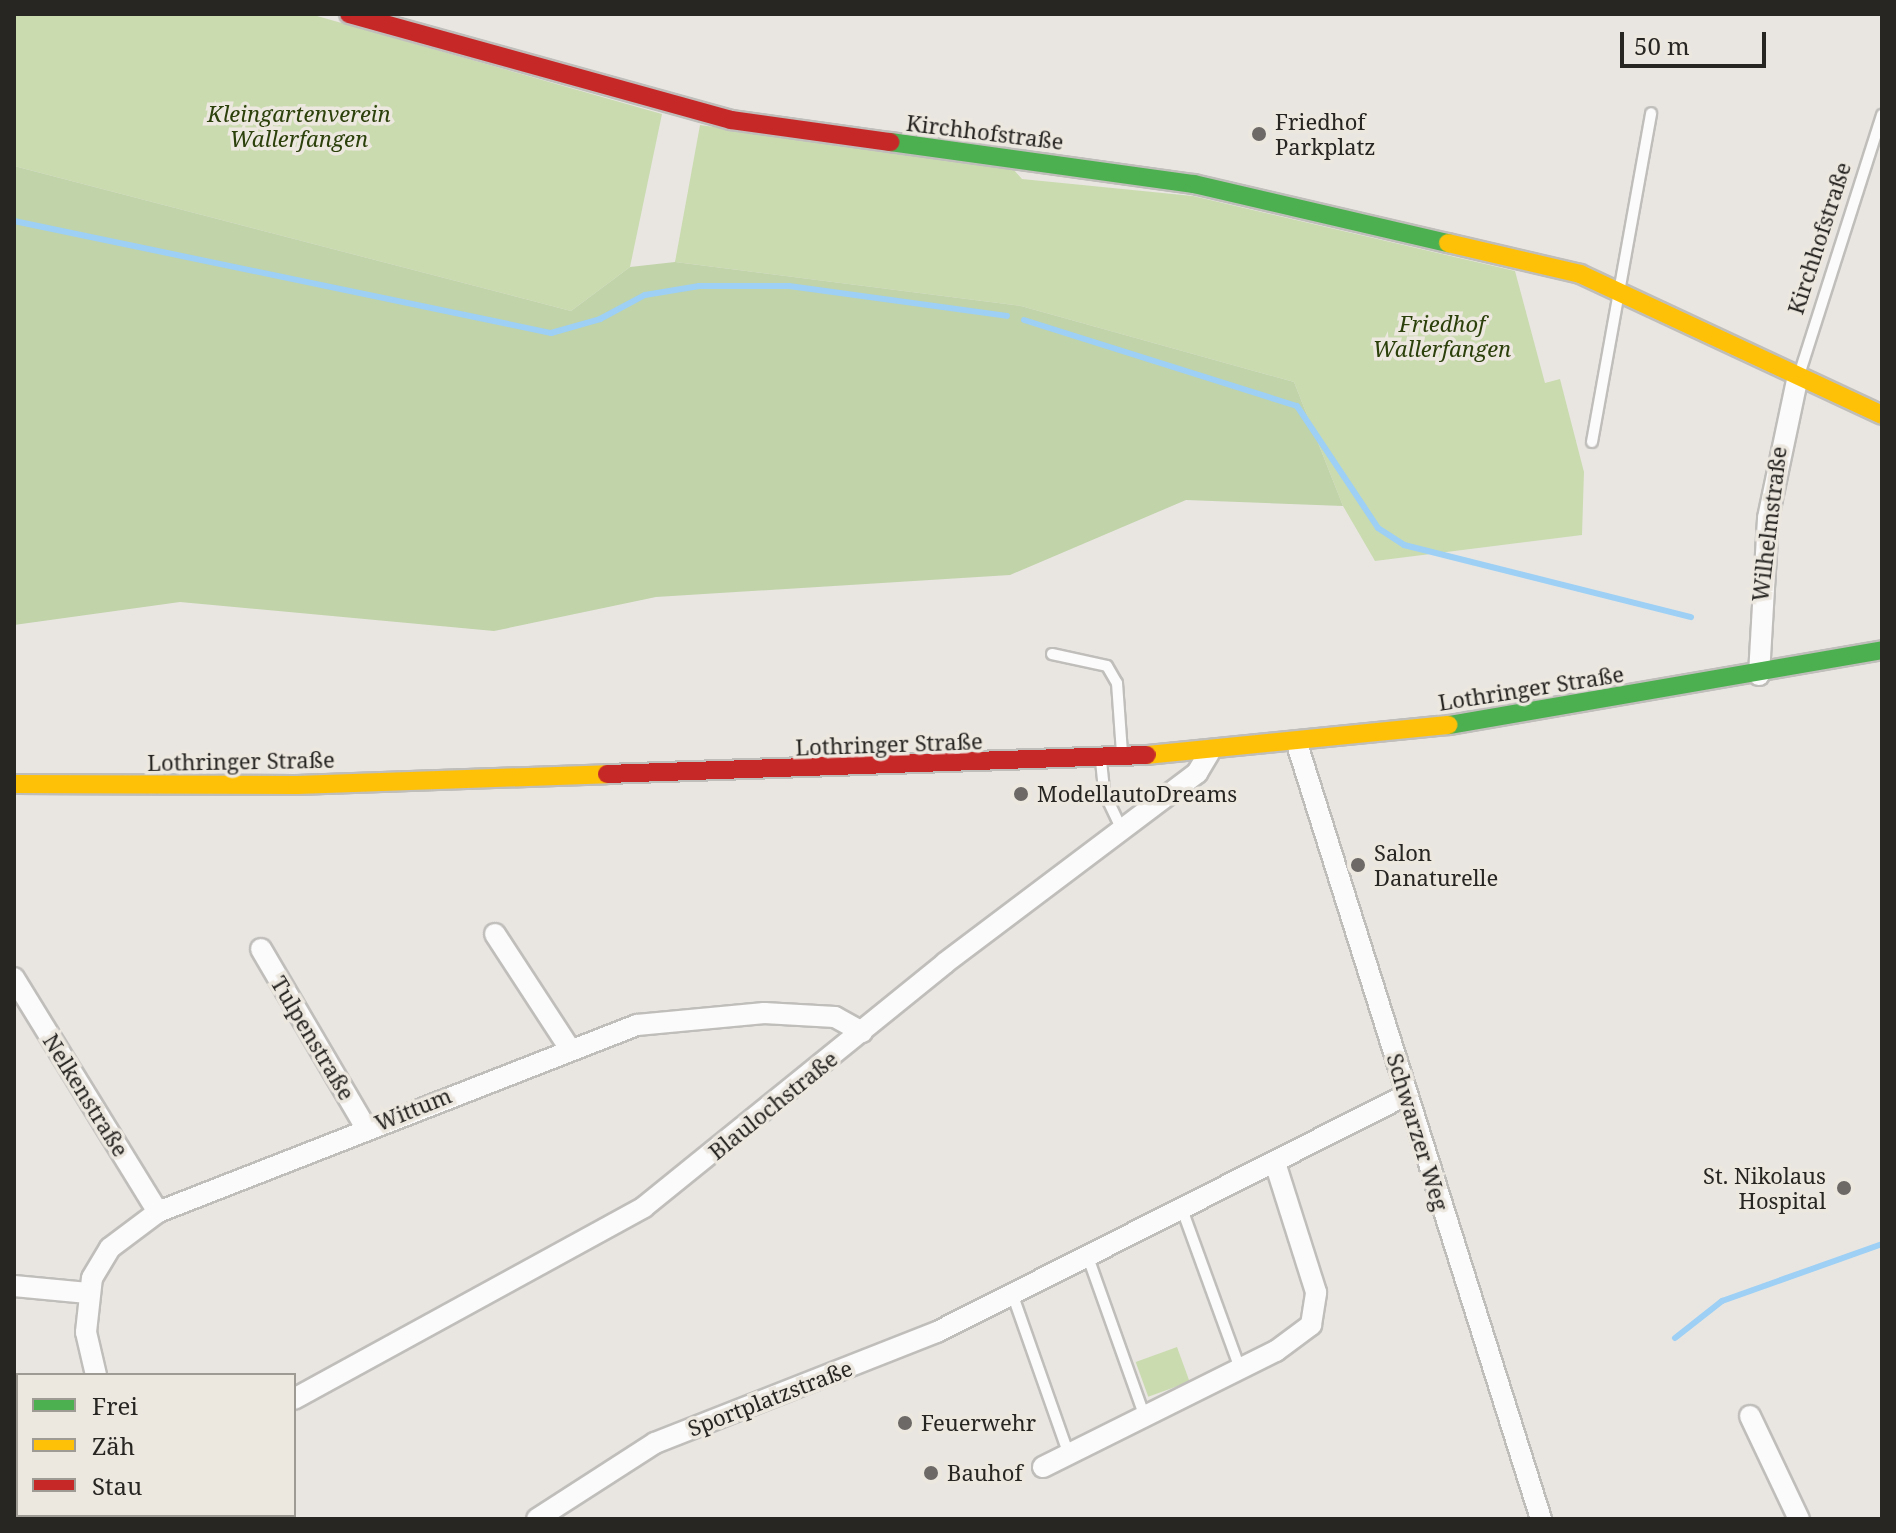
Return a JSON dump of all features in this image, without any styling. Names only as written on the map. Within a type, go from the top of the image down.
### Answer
[{"type":"street","name":"Kirchhofstraße","points":[[349,14],[731,120],[1194,184],[1619,286],[1882,415]]},
{"type":"street","name":"Wilhelmstraße","points":[[1759,675],[1768,518],[1798,376]]},
{"type":"street","name":"Lothringer Straße","points":[[14,784],[282,785],[1101,760],[1209,753],[1297,744],[1759,675],[1882,650]]},
{"type":"street","name":"Schwarzer Weg","points":[[1297,744],[1541,1519]]},
{"type":"street","name":"Blaulochstraße","points":[[296,1398],[644,1207],[862,1032],[1197,773],[1209,753]]},
{"type":"street","points":[[495,934],[568,1046]]},
{"type":"street","name":"Tulpenstraße","points":[[261,949],[366,1128]]},
{"type":"street","name":"Nelkenstraße","points":[[14,978],[158,1212]]},
{"type":"street","name":"Wittum","points":[[96,1373],[86,1332],[88,1293],[110,1248],[158,1212],[568,1046],[637,1025],[713,1014],[835,1017],[862,1032]]},
{"type":"street","name":"Sportplatzstraße","points":[[537,1519],[655,1443],[1013,1296],[1183,1212],[1406,1095]]},
{"type":"street","points":[[1043,1467],[1298,1337],[1316,1308],[1312,1273],[1275,1163]]},
{"type":"street","points":[[14,1286],[88,1293]]},
{"type":"street","points":[[1750,1416],[1799,1519]]},
{"type":"lane","points":[[1592,442],[1651,113]]},
{"type":"lane","name":"Kirchhofstraße","points":[[1798,376],[1882,115]]},
{"type":"lane","points":[[1052,654],[1107,666],[1117,683],[1122,759]]},
{"type":"lane","points":[[1101,760],[1104,792],[1122,830]]},
{"type":"lane","points":[[1183,1212],[1240,1369]]},
{"type":"lane","points":[[1089,1260],[1145,1417]]},
{"type":"lane","points":[[1013,1296],[1069,1455]]},
{"type":"green space","name":"Kleingartenverein Wallerfangen","points":[[14,14],[310,14],[662,114],[630,267],[571,311],[14,166]]},
{"type":"green space","name":"Friedhof Wallerfangen","points":[[700,125],[1013,169],[1022,179],[1193,196],[1515,271],[1545,383],[1560,379],[1584,472],[1582,535],[1375,561],[1343,506],[1294,382],[1021,306],[675,262]]},
{"type":"green space","points":[[14,166],[571,311],[630,267],[675,262],[1021,306],[1294,382],[1343,506],[1186,500],[1010,575],[656,597],[494,631],[180,602],[14,625]]},
{"type":"green space","points":[[1177,1347],[1190,1382],[1148,1397],[1136,1362]]},
{"type":"waterway","points":[[14,221],[551,333],[600,319],[645,295],[699,286],[789,286],[1007,316]]},
{"type":"waterway","points":[[1024,320],[1297,406],[1378,528],[1404,545],[1691,617]]},
{"type":"waterway","points":[[1675,1338],[1722,1301],[1882,1244]]},
{"type":"traffic: fast","points":[[890,142],[1194,184],[1448,243]]},
{"type":"traffic: fast","points":[[1449,725],[1882,650]]},
{"type":"traffic: slow","points":[[1448,243],[1580,274],[1882,415]]},
{"type":"traffic: slow","points":[[1147,755],[1449,725]]},
{"type":"traffic: slow","points":[[14,784],[297,785],[607,774]]},
{"type":"traffic: jam","points":[[349,14],[731,120],[890,142]]},
{"type":"traffic: jam","points":[[607,774],[1147,755]]},
{"type":"place","name":"Friedhof Parkplatz","points":[[1259,134]]},
{"type":"place","name":"ModellautoDreams","points":[[1021,794]]},
{"type":"place","name":"Salon Danaturelle","points":[[1358,865]]},
{"type":"place","name":"St. Nikolaus Hospital","points":[[1844,1188]]},
{"type":"place","name":"Feuerwehr","points":[[905,1423]]},
{"type":"place","name":"Bauhof","points":[[931,1473]]}]
